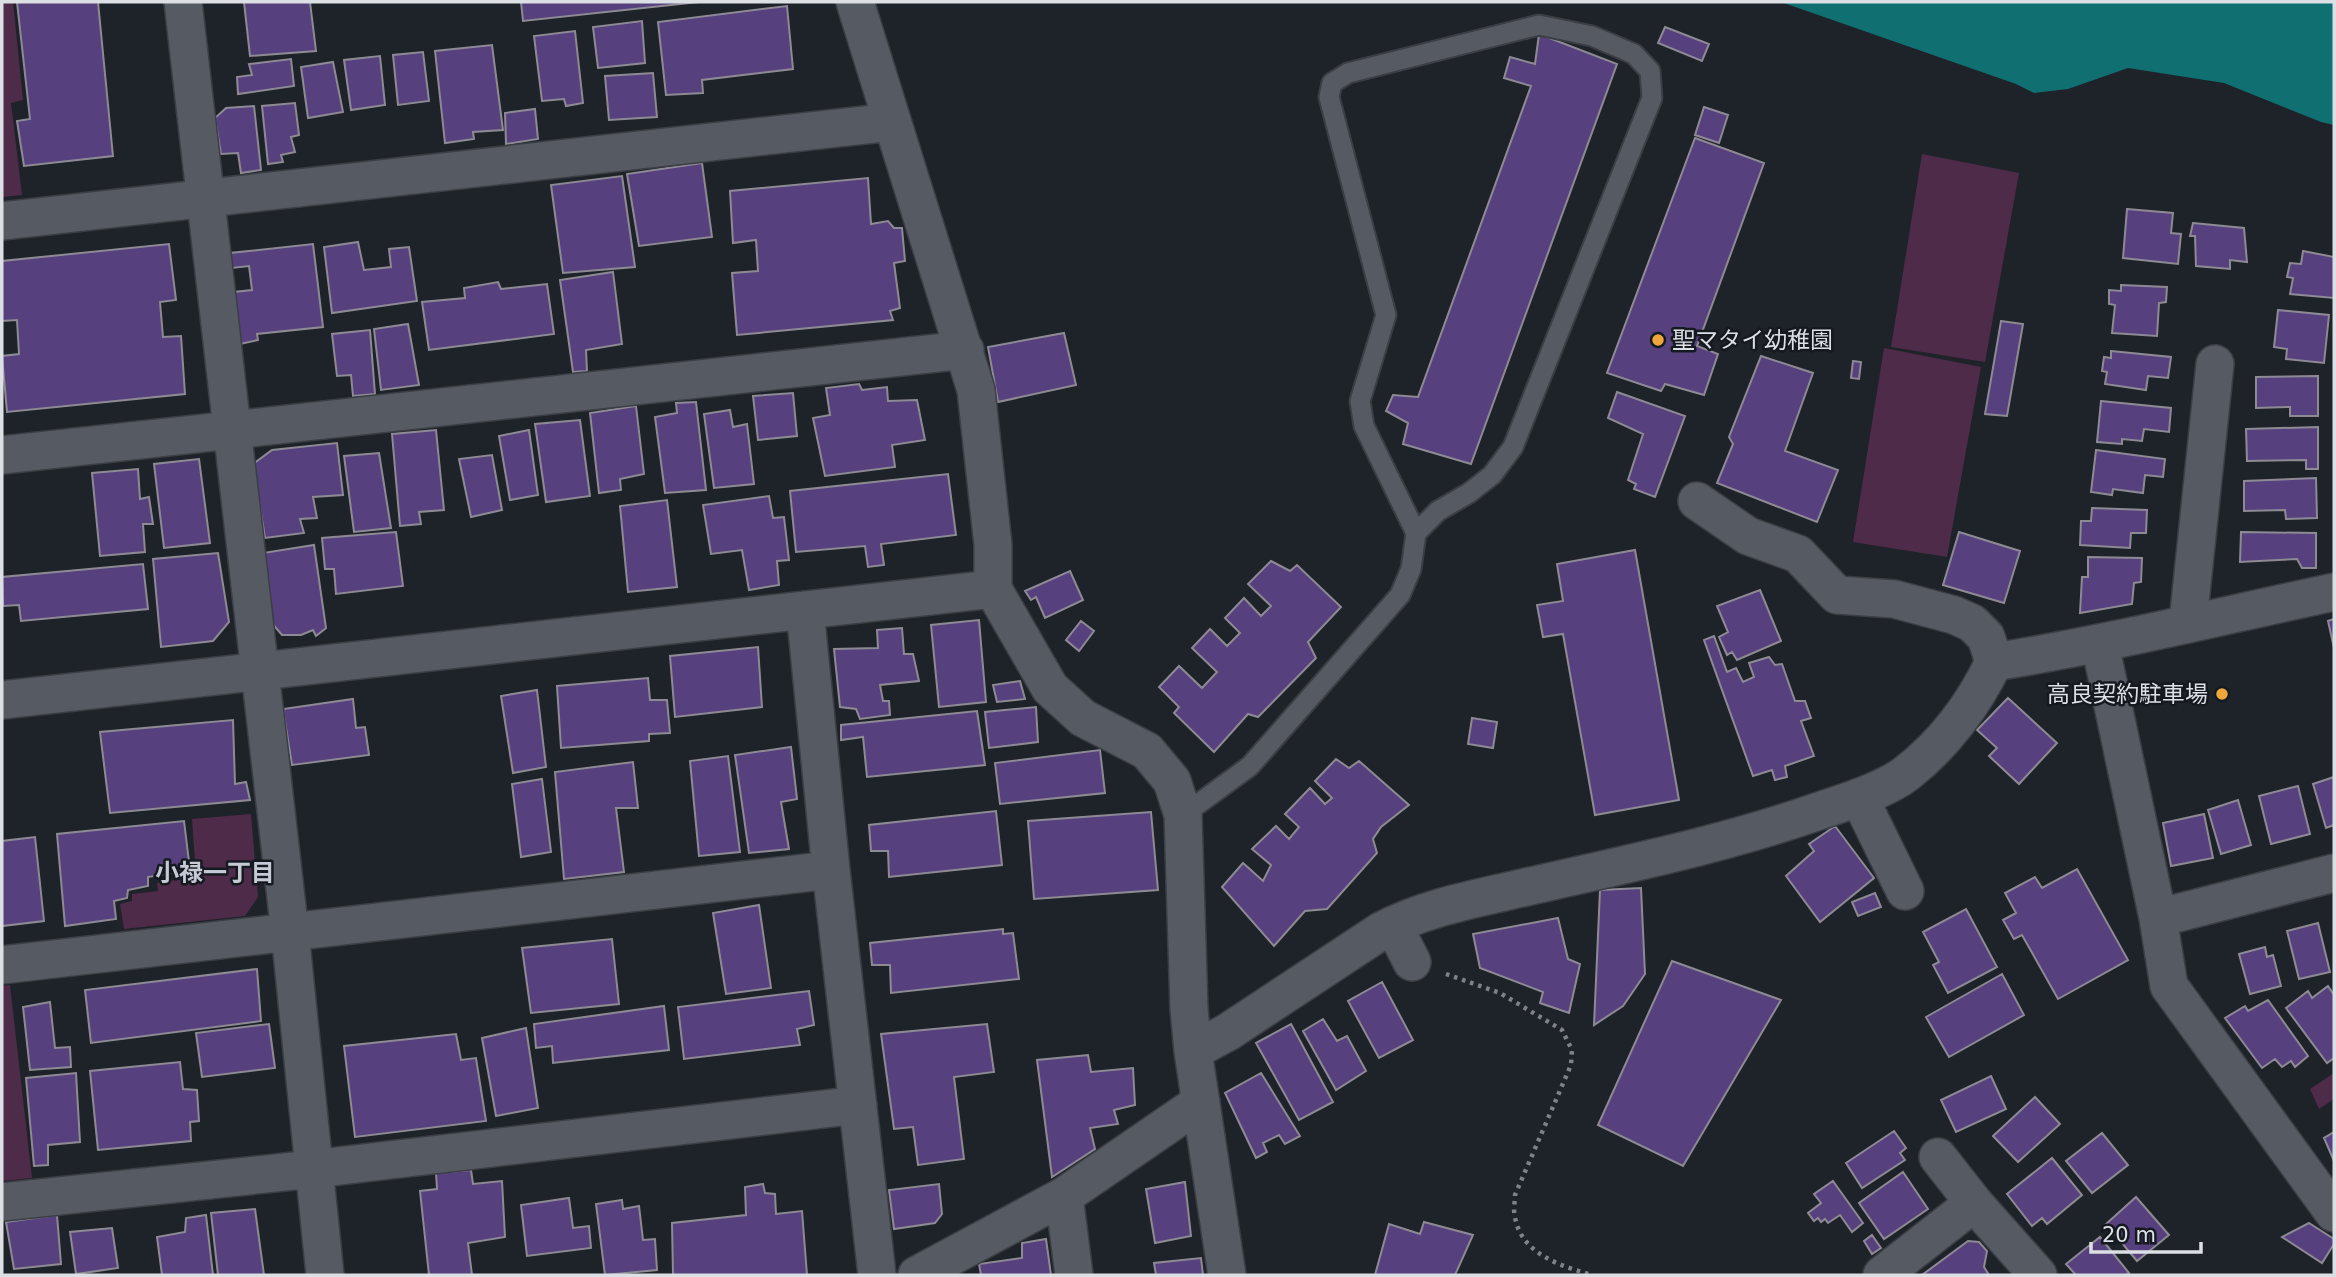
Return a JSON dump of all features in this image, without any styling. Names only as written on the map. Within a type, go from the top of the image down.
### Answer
[{"type":"street","points":[[183,2],[233,429],[325,1275]]},
{"type":"street","points":[[855,2],[965,350],[978,403],[993,545],[993,589],[1050,688],[1083,718],[1147,751],[1172,781],[1183,815],[1189,1009],[1193,1051],[1227,1275]]},
{"type":"street","points":[[2,221],[892,122]]},
{"type":"street","points":[[2,455],[965,350]]},
{"type":"street","points":[[2188,622],[2215,363]]},
{"type":"street","points":[[1193,1051],[1228,1032],[1405,918],[1477,898],[1670,856],[1800,818],[1859,797],[1905,775],[1940,744],[1984,683],[1994,662],[1986,637],[1972,623],[1954,615],[1894,598],[1836,595],[1798,554],[1748,536],[1697,501]]},
{"type":"street","points":[[2,700],[993,589]]},
{"type":"street","points":[[1994,662],[2101,644],[2188,622],[2334,592]]},
{"type":"street","points":[[805,610],[831,870],[877,1275]]},
{"type":"street","points":[[2101,644],[2158,918],[2169,986],[2334,1213]]},
{"type":"street","points":[[1859,797],[1905,891]]},
{"type":"street","points":[[2,965],[831,870]]},
{"type":"street","points":[[2158,918],[2334,873]]},
{"type":"street","points":[[1393,925],[1412,962]]},
{"type":"street","points":[[917,1275],[1064,1196],[1201,1102]]},
{"type":"street","points":[[2,1202],[313,1170],[858,1105]]},
{"type":"street","points":[[1938,1157],[1974,1203],[2038,1275]]},
{"type":"street","points":[[1064,1196],[1074,1275]]},
{"type":"street","points":[[1882,1275],[1974,1203]]},
{"type":"lane","points":[[1183,815],[1250,766],[1400,594],[1411,569],[1416,533],[1364,426],[1360,401],[1387,315],[1329,97],[1332,83],[1348,73],[1539,25],[1592,36],[1634,54],[1650,71],[1653,98],[1513,447],[1492,475],[1469,494],[1438,511],[1416,533]]},
{"type":"path","points":[[1412,962],[1500,993],[1562,1030],[1572,1050],[1571,1065],[1515,1195],[1514,1216],[1520,1233],[1535,1250],[1558,1266],[1592,1275]]},
{"type":"shaded area","points":[[2,2],[13,2],[23,100],[11,103],[22,195],[2,197]]},
{"type":"shaded area","points":[[1922,154],[2019,173],[1985,362],[1891,347]]},
{"type":"shaded area","points":[[1884,348],[1981,367],[1947,557],[1853,542]]},
{"type":"shaded area","points":[[251,814],[258,897],[245,916],[124,929],[120,904],[132,901],[132,894],[158,891],[157,883],[196,876],[192,819]]},
{"type":"shaded area","points":[[10,985],[32,1178],[2,1181],[2,986]]},
{"type":"shaded area","points":[[2334,1073],[2334,1099],[2319,1109],[2310,1089]]},
{"type":"water","points":[[1781,2],[2334,2],[2334,125],[2224,83],[2128,68],[2068,89],[2034,93],[2016,84]]},
{"type":"building","points":[[17,2],[98,2],[113,156],[24,166],[17,121],[30,119]]},
{"type":"building","points":[[244,2],[310,2],[316,51],[250,56]]},
{"type":"building","points":[[521,2],[699,2],[523,21]]},
{"type":"building","points":[[787,6],[793,69],[702,80],[703,93],[666,95],[658,22]]},
{"type":"building","points":[[642,21],[645,63],[598,68],[593,27]]},
{"type":"building","points":[[1665,27],[1709,44],[1702,61],[1658,43]]},
{"type":"building","points":[[575,31],[583,103],[566,106],[564,99],[542,101],[534,36]]},
{"type":"building","points":[[1539,34],[1617,64],[1471,464],[1403,444],[1408,423],[1386,411],[1393,395],[1418,397],[1531,86],[1504,78],[1510,57],[1535,64]]},
{"type":"building","points":[[492,45],[503,130],[473,132],[474,139],[445,143],[435,51]]},
{"type":"building","points":[[423,52],[429,101],[398,105],[393,55]]},
{"type":"building","points":[[380,56],[385,105],[351,110],[344,60]]},
{"type":"building","points":[[291,59],[294,86],[238,94],[237,77],[252,75],[249,64]]},
{"type":"building","points":[[333,62],[343,112],[308,118],[301,67]]},
{"type":"building","points":[[653,73],[657,117],[609,120],[605,76]]},
{"type":"building","points":[[295,103],[299,135],[291,137],[295,152],[281,155],[283,162],[268,164],[262,106]]},
{"type":"building","points":[[254,106],[261,170],[241,173],[238,153],[221,154],[215,118],[226,108]]},
{"type":"building","points":[[1704,107],[1728,115],[1719,143],[1695,135]]},
{"type":"building","points":[[535,109],[538,139],[506,144],[505,113]]},
{"type":"building","points":[[1695,138],[1764,163],[1697,346],[1718,354],[1704,395],[1665,384],[1661,391],[1607,373]]},
{"type":"building","points":[[702,163],[712,237],[639,246],[627,174]]},
{"type":"building","points":[[622,176],[635,267],[563,273],[551,185]]},
{"type":"building","points":[[868,178],[871,224],[888,221],[894,228],[902,228],[905,261],[894,263],[900,308],[890,311],[893,320],[737,335],[732,273],[758,271],[756,240],[733,243],[730,191]]},
{"type":"building","points":[[2127,209],[2173,213],[2171,233],[2181,234],[2178,264],[2123,258]]},
{"type":"building","points":[[2193,223],[2244,228],[2247,262],[2230,260],[2230,269],[2196,266],[2195,236],[2190,236]]},
{"type":"building","points":[[358,242],[364,270],[391,267],[389,249],[409,247],[417,301],[332,313],[324,247]]},
{"type":"building","points":[[169,244],[176,300],[160,302],[163,337],[181,336],[185,394],[7,412],[2,356],[19,354],[17,320],[2,321],[2,261]]},
{"type":"building","points":[[313,244],[323,327],[257,334],[258,340],[240,344],[234,292],[252,290],[249,266],[232,268],[230,253]]},
{"type":"building","points":[[2303,251],[2334,257],[2334,298],[2290,294],[2293,278],[2287,277],[2290,263],[2301,264]]},
{"type":"building","points":[[613,272],[622,344],[586,350],[587,371],[573,372],[560,280]]},
{"type":"building","points":[[498,282],[501,289],[547,284],[554,334],[429,350],[422,302],[465,298],[464,288]]},
{"type":"building","points":[[2121,285],[2167,287],[2166,302],[2159,303],[2157,336],[2112,333],[2115,305],[2109,304],[2109,290],[2121,291]]},
{"type":"building","points":[[2278,310],[2329,315],[2324,363],[2286,359],[2287,349],[2274,347]]},
{"type":"building","points":[[2001,321],[2023,324],[2007,416],[1985,414]]},
{"type":"building","points":[[408,324],[419,385],[381,390],[374,329]]},
{"type":"building","points":[[370,330],[375,394],[353,396],[351,375],[337,376],[332,334]]},
{"type":"building","points":[[1064,333],[1076,385],[998,402],[988,347]]},
{"type":"building","points":[[2111,351],[2171,357],[2168,378],[2148,376],[2146,390],[2105,384],[2107,372],[2102,371],[2104,357],[2111,358]]},
{"type":"building","points":[[1761,356],[1813,373],[1785,451],[1838,470],[1817,522],[1717,483],[1733,444],[1729,437]]},
{"type":"building","points":[[1853,361],[1861,362],[1859,379],[1851,378]]},
{"type":"building","points":[[2318,376],[2318,416],[2290,416],[2290,407],[2256,408],[2256,377]]},
{"type":"building","points":[[859,384],[862,390],[887,387],[888,401],[917,400],[925,440],[892,445],[895,467],[825,476],[813,418],[830,415],[826,388]]},
{"type":"building","points":[[1617,392],[1685,416],[1655,497],[1634,489],[1636,484],[1628,480],[1643,434],[1608,418]]},
{"type":"building","points":[[793,393],[797,436],[758,440],[753,396]]},
{"type":"building","points":[[2101,401],[2171,408],[2169,432],[2144,429],[2142,441],[2122,439],[2122,444],[2097,442]]},
{"type":"building","points":[[696,402],[706,490],[665,493],[655,417],[677,413],[676,403]]},
{"type":"building","points":[[636,406],[644,474],[620,479],[621,490],[599,493],[590,413]]},
{"type":"building","points":[[730,410],[733,427],[747,424],[754,484],[714,488],[704,414]]},
{"type":"building","points":[[580,420],[590,496],[546,502],[535,424]]},
{"type":"building","points":[[2318,427],[2318,469],[2306,469],[2306,460],[2247,461],[2246,429]]},
{"type":"building","points":[[436,430],[444,510],[419,512],[421,524],[400,526],[392,434]]},
{"type":"building","points":[[529,430],[538,495],[510,500],[499,436]]},
{"type":"building","points":[[337,443],[343,495],[313,497],[317,518],[300,519],[304,533],[265,538],[253,464],[272,450]]},
{"type":"building","points":[[2096,450],[2165,459],[2163,477],[2145,475],[2143,493],[2113,489],[2112,495],[2091,492]]},
{"type":"building","points":[[379,453],[391,528],[354,532],[344,456]]},
{"type":"building","points":[[492,455],[502,510],[471,517],[459,459]]},
{"type":"building","points":[[199,459],[210,543],[164,548],[154,464]]},
{"type":"building","points":[[138,469],[140,499],[149,497],[153,524],[143,524],[145,552],[100,556],[92,473]]},
{"type":"building","points":[[948,474],[956,535],[881,544],[884,565],[868,567],[865,546],[796,552],[790,491]]},
{"type":"building","points":[[2316,478],[2317,518],[2286,519],[2285,510],[2244,511],[2244,481]]},
{"type":"building","points":[[769,496],[773,518],[784,517],[789,560],[777,561],[779,585],[749,590],[742,550],[711,554],[703,505]]},
{"type":"building","points":[[667,500],[677,587],[628,592],[620,506]]},
{"type":"building","points":[[2092,508],[2147,510],[2146,533],[2131,533],[2130,548],[2080,545],[2081,521],[2091,521]]},
{"type":"building","points":[[396,532],[403,586],[336,594],[334,569],[325,569],[322,538]]},
{"type":"building","points":[[1959,532],[2020,551],[2004,603],[1943,585]]},
{"type":"building","points":[[2241,532],[2316,533],[2316,568],[2302,568],[2297,559],[2240,562]]},
{"type":"building","points":[[314,545],[326,628],[316,636],[313,630],[301,635],[282,635],[270,621],[263,553]]},
{"type":"building","points":[[1635,550],[1679,800],[1595,815],[1563,634],[1543,637],[1537,605],[1563,601],[1557,564]]},
{"type":"building","points":[[218,553],[229,622],[213,641],[161,647],[153,559]]},
{"type":"building","points":[[2088,557],[2142,558],[2141,582],[2134,583],[2132,604],[2080,613],[2082,577],[2088,577]]},
{"type":"building","points":[[1271,561],[1290,571],[1297,565],[1341,607],[1308,642],[1316,658],[1258,717],[1248,714],[1214,752],[1174,713],[1179,707],[1159,687],[1179,666],[1202,688],[1217,672],[1192,648],[1210,629],[1227,646],[1240,633],[1225,618],[1244,598],[1261,616],[1271,606],[1248,584]]},
{"type":"building","points":[[143,564],[148,609],[21,621],[19,605],[3,606],[2,577]]},
{"type":"building","points":[[1070,571],[1083,600],[1045,618],[1036,597],[1031,600],[1025,591]]},
{"type":"building","points":[[1760,590],[1781,641],[1737,660],[1732,652],[1727,655],[1719,637],[1728,632],[1717,606]]},
{"type":"building","points":[[2334,619],[2334,648],[2328,621]]},
{"type":"building","points":[[979,620],[986,702],[939,707],[931,625]]},
{"type":"building","points":[[1081,621],[1094,631],[1079,651],[1066,640]]},
{"type":"building","points":[[902,628],[904,654],[913,654],[919,681],[880,685],[883,701],[889,701],[890,715],[860,719],[856,709],[840,707],[834,649],[878,648],[877,630]]},
{"type":"building","points":[[1714,636],[1727,672],[1736,668],[1743,682],[1754,677],[1749,663],[1769,657],[1775,665],[1782,664],[1795,701],[1805,701],[1811,718],[1801,721],[1814,756],[1785,766],[1787,777],[1775,780],[1772,770],[1753,776],[1704,640]]},
{"type":"building","points":[[758,647],[762,707],[675,717],[670,656]]},
{"type":"building","points":[[648,678],[650,700],[667,700],[670,733],[649,734],[649,741],[561,748],[557,686]]},
{"type":"building","points":[[1020,681],[1025,699],[997,702],[993,685]]},
{"type":"building","points":[[537,690],[546,767],[513,773],[501,696]]},
{"type":"building","points":[[2008,698],[2057,743],[2019,784],[1989,756],[1997,748],[1977,730]]},
{"type":"building","points":[[353,699],[356,728],[365,727],[369,755],[292,765],[283,709]]},
{"type":"building","points":[[1036,707],[1038,742],[989,748],[985,712]]},
{"type":"building","points":[[977,711],[985,765],[867,777],[863,737],[841,740],[841,725]]},
{"type":"building","points":[[1472,718],[1497,722],[1493,748],[1468,744]]},
{"type":"building","points":[[233,720],[235,784],[246,782],[250,800],[110,813],[100,732]]},
{"type":"building","points":[[791,747],[797,799],[781,802],[789,849],[749,853],[735,755]]},
{"type":"building","points":[[1100,750],[1105,793],[1000,804],[995,763]]},
{"type":"building","points":[[728,756],[740,852],[699,856],[690,761]]},
{"type":"building","points":[[1336,759],[1349,768],[1359,761],[1409,805],[1381,827],[1373,839],[1377,853],[1327,909],[1305,911],[1274,946],[1222,887],[1243,863],[1263,881],[1271,865],[1252,849],[1276,826],[1289,839],[1299,827],[1285,814],[1310,788],[1325,804],[1332,798],[1315,781]]},
{"type":"building","points":[[633,762],[638,808],[616,808],[624,872],[564,879],[555,772]]},
{"type":"building","points":[[2334,777],[2334,825],[2326,828],[2313,784]]},
{"type":"building","points":[[542,779],[551,852],[521,857],[512,784]]},
{"type":"building","points":[[2298,786],[2310,834],[2271,844],[2259,796]]},
{"type":"building","points":[[2238,800],[2251,845],[2221,854],[2208,810]]},
{"type":"building","points":[[996,811],[1002,865],[889,877],[888,851],[871,851],[869,825]]},
{"type":"building","points":[[1151,812],[1158,890],[1034,899],[1028,821]]},
{"type":"building","points":[[2204,814],[2213,858],[2171,866],[2163,823]]},
{"type":"building","points":[[184,821],[190,870],[148,877],[148,886],[128,890],[127,898],[114,901],[116,919],[65,926],[57,834]]},
{"type":"building","points":[[1835,826],[1874,878],[1820,922],[1786,876],[1814,851],[1809,844]]},
{"type":"building","points":[[35,837],[44,921],[2,926],[2,841]]},
{"type":"building","points":[[2077,869],[2128,960],[2058,999],[2022,935],[2014,939],[2003,920],[2016,913],[2005,893],[2035,877],[2042,888]]},
{"type":"building","points":[[1641,888],[1645,974],[1623,1006],[1594,1025],[1600,890]]},
{"type":"building","points":[[1875,893],[1881,907],[1858,916],[1852,902]]},
{"type":"building","points":[[759,905],[771,988],[726,994],[713,913]]},
{"type":"building","points":[[1966,909],[1997,967],[1948,993],[1933,965],[1939,962],[1923,932]]},
{"type":"building","points":[[1558,918],[1568,959],[1580,964],[1569,1013],[1540,1003],[1543,992],[1480,968],[1473,934]]},
{"type":"building","points":[[2318,923],[2330,972],[2299,979],[2287,931]]},
{"type":"building","points":[[1003,929],[1003,934],[1013,933],[1019,979],[891,993],[890,965],[872,965],[870,943]]},
{"type":"building","points":[[612,939],[619,1004],[531,1013],[522,948]]},
{"type":"building","points":[[2265,947],[2267,957],[2273,955],[2281,986],[2250,994],[2239,954]]},
{"type":"building","points":[[1672,961],[1781,1000],[1683,1166],[1598,1125]]},
{"type":"building","points":[[257,969],[261,1021],[91,1043],[85,990]]},
{"type":"building","points":[[2002,974],[2024,1015],[1949,1057],[1926,1017]]},
{"type":"building","points":[[1382,982],[1413,1040],[1379,1058],[1348,1001]]},
{"type":"building","points":[[2328,986],[2334,995],[2334,1058],[2327,1063],[2286,1008],[2308,991],[2312,998]]},
{"type":"building","points":[[809,991],[814,1025],[797,1029],[800,1045],[684,1059],[678,1007]]},
{"type":"building","points":[[2268,1000],[2308,1056],[2295,1067],[2291,1061],[2282,1067],[2275,1059],[2262,1068],[2225,1018],[2245,1006],[2248,1011]]},
{"type":"building","points":[[50,1002],[55,1048],[70,1047],[71,1067],[30,1070],[23,1007]]},
{"type":"building","points":[[664,1006],[669,1050],[553,1063],[552,1046],[536,1048],[534,1024]]},
{"type":"building","points":[[1323,1019],[1337,1041],[1347,1036],[1366,1071],[1336,1090],[1303,1031]]},
{"type":"building","points":[[269,1024],[275,1068],[202,1077],[196,1033]]},
{"type":"building","points":[[987,1024],[994,1072],[954,1077],[964,1159],[918,1165],[913,1127],[894,1129],[881,1034]]},
{"type":"building","points":[[1291,1024],[1333,1102],[1299,1120],[1256,1043]]},
{"type":"building","points":[[526,1028],[538,1108],[496,1116],[482,1038]]},
{"type":"building","points":[[456,1034],[461,1060],[476,1058],[486,1121],[355,1137],[344,1046]]},
{"type":"building","points":[[1088,1055],[1091,1072],[1133,1068],[1135,1105],[1114,1110],[1118,1124],[1090,1128],[1095,1149],[1052,1177],[1037,1060]]},
{"type":"building","points":[[180,1062],[183,1089],[197,1090],[199,1121],[190,1122],[191,1141],[98,1150],[90,1071]]},
{"type":"building","points":[[76,1073],[80,1142],[48,1145],[48,1165],[34,1166],[26,1078]]},
{"type":"building","points":[[1261,1073],[1300,1136],[1285,1144],[1279,1135],[1263,1143],[1267,1152],[1256,1158],[1225,1093]]},
{"type":"building","points":[[1991,1076],[2006,1109],[1956,1132],[1941,1100]]},
{"type":"building","points":[[2035,1097],[2060,1124],[2018,1162],[1993,1136]]},
{"type":"building","points":[[1894,1131],[1906,1148],[1900,1153],[1905,1160],[1862,1188],[1846,1163]]},
{"type":"building","points":[[2334,1132],[2334,1161],[2324,1138]]},
{"type":"building","points":[[2102,1133],[2128,1165],[2092,1193],[2066,1161]]},
{"type":"building","points":[[2052,1158],[2082,1195],[2047,1224],[2042,1218],[2032,1226],[2007,1194]]},
{"type":"building","points":[[471,1170],[473,1184],[502,1181],[505,1237],[468,1243],[472,1275],[429,1275],[420,1191],[437,1189],[436,1173]]},
{"type":"building","points":[[1903,1172],[1928,1209],[1884,1239],[1859,1203]]},
{"type":"building","points":[[1833,1181],[1863,1223],[1852,1232],[1840,1215],[1828,1223],[1825,1219],[1821,1222],[1818,1218],[1814,1221],[1808,1213],[1821,1203],[1814,1194]]},
{"type":"building","points":[[1185,1182],[1191,1236],[1155,1243],[1146,1189]]},
{"type":"building","points":[[763,1184],[765,1193],[775,1194],[776,1214],[802,1211],[807,1275],[673,1275],[672,1223],[746,1215],[745,1187]]},
{"type":"building","points":[[939,1184],[942,1214],[935,1223],[894,1229],[889,1190]]},
{"type":"building","points":[[2136,1197],[2169,1235],[2137,1261],[2106,1224]]},
{"type":"building","points":[[569,1198],[573,1228],[589,1226],[591,1248],[527,1256],[521,1205]]},
{"type":"building","points":[[622,1200],[623,1209],[639,1206],[643,1240],[655,1239],[657,1270],[605,1275],[596,1204]]},
{"type":"building","points":[[255,1209],[264,1275],[218,1275],[211,1213]]},
{"type":"building","points":[[57,1215],[61,1264],[14,1269],[6,1222]]},
{"type":"building","points":[[206,1215],[213,1275],[162,1275],[157,1237],[185,1232],[186,1218]]},
{"type":"building","points":[[1424,1222],[1473,1235],[1455,1275],[1375,1275],[1389,1224],[1420,1234]]},
{"type":"building","points":[[2309,1223],[2334,1239],[2334,1244],[2322,1263],[2282,1237]]},
{"type":"building","points":[[112,1228],[118,1268],[76,1274],[70,1232]]},
{"type":"building","points":[[1872,1235],[1881,1248],[1872,1254],[1864,1241]]},
{"type":"building","points":[[2100,1237],[2129,1273],[2076,1275],[2066,1264]]},
{"type":"building","points":[[1046,1239],[1051,1275],[981,1275],[979,1264],[1022,1258],[1022,1243]]},
{"type":"building","points":[[1968,1241],[1979,1242],[1987,1251],[1984,1267],[1989,1275],[1922,1275]]},
{"type":"building","points":[[1201,1258],[1203,1275],[1156,1275],[1154,1263]]},
{"type":"place","name":"聖マタイ幼稚園","points":[[1658,340]]},
{"type":"place","name":"高良契約駐車場","points":[[2222,694]]},
{"type":"district","name":"小禄一丁目","points":[[215,873]]}]
